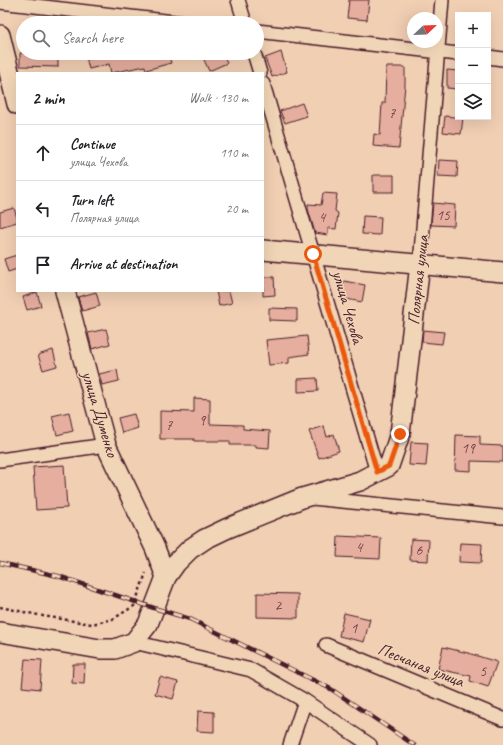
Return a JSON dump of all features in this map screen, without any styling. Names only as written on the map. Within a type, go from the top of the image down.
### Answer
[{"type":"main road","points":[[0,35],[16,100]]},
{"type":"main road","points":[[264,250],[503,272]]},
{"type":"main road","name":"Полярная улица","points":[[134,642],[148,624],[166,577],[176,563],[190,548],[228,528],[302,498],[360,481],[389,466],[400,434],[420,264]]},
{"type":"main road","name":"улица Думенко","points":[[65,292],[106,445],[155,548],[166,577]]},
{"type":"main road","points":[[0,632],[100,648],[115,648],[134,642]]},
{"type":"street","points":[[238,0],[243,16]]},
{"type":"street","name":"Полярная улица","points":[[420,264],[442,0]]},
{"type":"street","points":[[0,2],[122,16]]},
{"type":"street","points":[[264,32],[455,54]]},
{"type":"street","points":[[491,58],[503,59]]},
{"type":"street","points":[[256,60],[260,72]]},
{"type":"street","name":"улица Чехова","points":[[264,87],[377,472]]},
{"type":"street","points":[[0,460],[106,445]]},
{"type":"street","points":[[302,498],[503,517]]},
{"type":"street","points":[[134,642],[251,670],[306,701],[370,745]]},
{"type":"street","name":"Песчаная улица","points":[[326,645],[503,718]]},
{"type":"street","points":[[290,745],[306,701]]},
{"type":"path","points":[[0,607],[92,624],[113,619],[134,606],[155,548]]},
{"type":"building","points":[[349,0],[369,0],[367,20],[347,18]]},
{"type":"building","points":[[281,52],[287,72],[272,77],[265,58]]},
{"type":"building","points":[[20,60],[58,60],[58,67],[20,66]]},
{"type":"building","points":[[87,60],[170,60],[171,63],[146,70],[145,66],[111,72],[109,64],[89,69]]},
{"type":"building","points":[[204,60],[226,60],[227,63],[209,71]]},
{"type":"building","points":[[386,67],[405,67],[405,85],[399,148],[373,146],[374,134],[380,135],[382,103],[385,103]]},
{"type":"building","points":[[447,70],[455,71],[455,89],[447,88]]},
{"type":"building","points":[[302,103],[307,116],[285,123],[280,111]]},
{"type":"building","points":[[445,116],[455,117],[455,120],[463,120],[461,134],[443,132]]},
{"type":"building","points":[[439,160],[458,161],[457,177],[438,176]]},
{"type":"building","points":[[373,175],[394,175],[394,192],[373,192]]},
{"type":"building","points":[[323,193],[337,194],[335,211],[338,213],[336,229],[328,228],[328,235],[315,233],[308,209],[308,204],[321,205]]},
{"type":"building","points":[[433,203],[455,205],[454,226],[431,225]]},
{"type":"building","points":[[14,208],[16,222],[0,227],[0,212]]},
{"type":"building","points":[[363,216],[381,217],[380,235],[362,234]]},
{"type":"building","points":[[16,255],[16,269],[8,272],[4,259]]},
{"type":"building","points":[[264,277],[274,277],[275,295],[263,296]]},
{"type":"building","points":[[344,281],[365,285],[362,302],[341,298]]},
{"type":"building","points":[[37,292],[41,306],[27,310],[23,297]]},
{"type":"building","points":[[96,292],[100,306],[82,311],[78,297]]},
{"type":"building","points":[[216,292],[229,292],[232,303],[219,306]]},
{"type":"building","points":[[269,308],[297,309],[297,321],[269,320]]},
{"type":"building","points":[[106,329],[110,344],[92,349],[88,333]]},
{"type":"building","points":[[423,330],[444,332],[442,344],[422,342]]},
{"type":"building","points":[[307,336],[309,354],[289,357],[289,363],[269,365],[266,340]]},
{"type":"building","points":[[53,350],[57,366],[43,370],[38,355]]},
{"type":"building","points":[[117,370],[119,381],[102,385],[99,374]]},
{"type":"building","points":[[317,378],[318,391],[298,392],[298,379]]},
{"type":"building","points":[[194,398],[210,399],[210,424],[243,425],[243,429],[270,431],[269,448],[256,447],[256,445],[230,445],[230,441],[160,439],[160,411],[194,412]]},
{"type":"building","points":[[69,412],[73,431],[57,435],[52,416]]},
{"type":"building","points":[[134,414],[138,428],[122,433],[118,418]]},
{"type":"building","points":[[324,426],[327,437],[334,434],[339,451],[319,458],[309,431]]},
{"type":"building","points":[[456,435],[480,436],[480,445],[503,446],[503,462],[471,461],[471,471],[455,470]]},
{"type":"building","points":[[411,442],[428,443],[426,466],[409,465]]},
{"type":"building","points":[[64,465],[67,508],[36,510],[33,467]]},
{"type":"building","points":[[338,536],[381,538],[380,559],[337,557]]},
{"type":"building","points":[[411,539],[429,540],[428,561],[410,560]]},
{"type":"building","points":[[460,543],[482,544],[481,563],[459,562]]},
{"type":"building","points":[[257,593],[298,594],[298,618],[257,617]]},
{"type":"building","points":[[344,613],[370,619],[364,642],[339,636]]},
{"type":"building","points":[[443,647],[497,662],[488,687],[470,681],[471,676],[438,669]]},
{"type":"building","points":[[25,659],[42,660],[40,689],[22,687]]},
{"type":"building","points":[[73,664],[85,664],[84,684],[72,683]]},
{"type":"building","points":[[160,677],[178,682],[173,699],[155,694]]},
{"type":"building","points":[[198,711],[214,712],[214,732],[197,731]]},
{"type":"railway","points":[[0,563],[58,576],[190,619],[331,689],[414,745]]},
{"type":"route","points":[[313,254],[377,472],[389,466],[400,434]]}]
